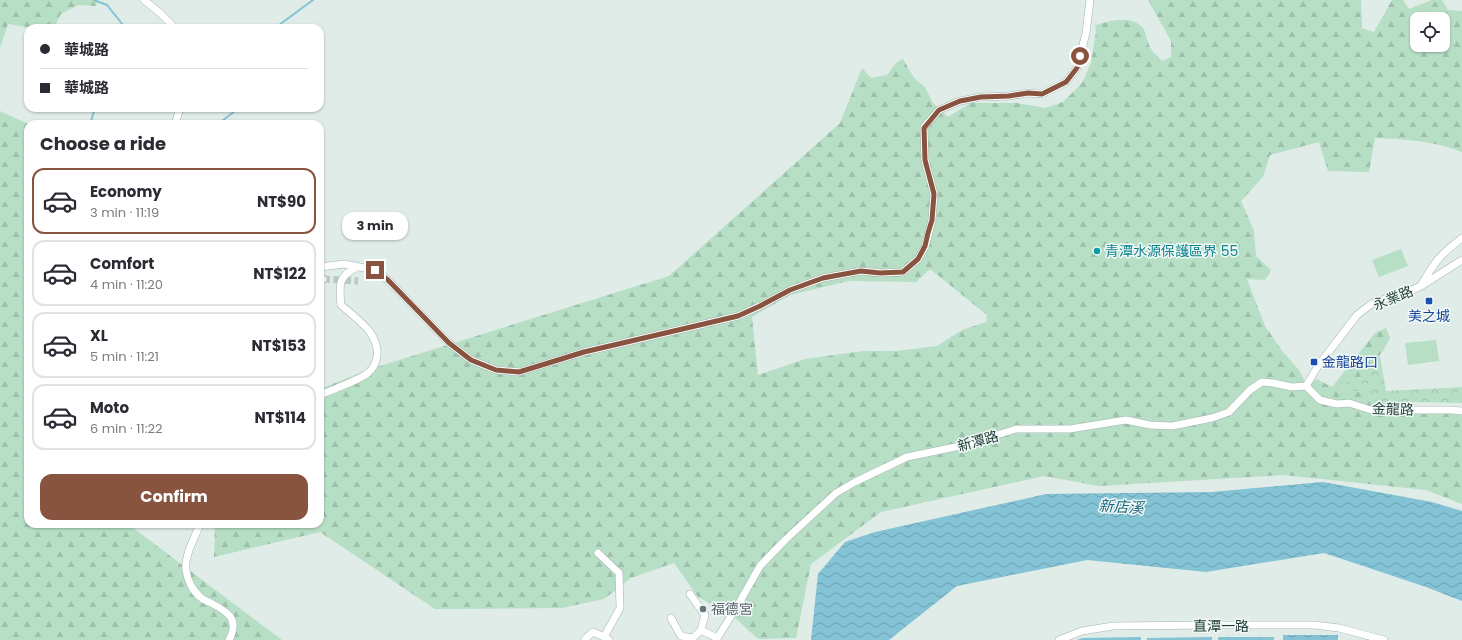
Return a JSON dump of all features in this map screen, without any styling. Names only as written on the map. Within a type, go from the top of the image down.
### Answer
[{"type":"street","points":[[144,0],[171,24]]},
{"type":"street","points":[[324,266],[344,264],[375,270],[388,280],[434,329],[471,360],[496,370],[519,372],[584,352],[738,316],[790,290],[823,278],[861,271],[880,273],[903,272],[918,259],[925,246],[932,220],[934,194],[925,160],[924,128],[939,110],[960,101],[981,97],[1009,96],[1028,93],[1042,94],[1066,82],[1077,68],[1086,33],[1090,0]]},
{"type":"street","points":[[1421,286],[1434,264],[1442,254],[1462,238]]},
{"type":"street","name":"永業路","points":[[1306,386],[1318,366],[1357,316],[1370,306],[1380,301],[1421,286],[1462,260]]},
{"type":"street","points":[[324,392],[367,374],[375,364],[378,351],[376,342],[369,331],[341,305],[339,289],[341,280],[346,272],[357,267]]},
{"type":"street","name":"新潭路","points":[[716,639],[738,605],[760,566],[785,540],[836,493],[907,457],[965,446],[1016,429],[1070,429],[1126,420],[1150,425],[1172,426],[1212,418],[1229,412],[1250,390],[1262,382],[1274,382],[1292,387],[1306,386]]},
{"type":"street","name":"金龍路","points":[[1306,386],[1320,400],[1337,404],[1349,403],[1371,410],[1462,411]]},
{"type":"street","points":[[198,528],[188,553],[186,570],[189,582],[200,598],[222,609],[230,616],[233,622],[230,640]]},
{"type":"street","points":[[585,639],[593,632],[607,639],[620,608],[620,573],[598,553]]},
{"type":"street","points":[[672,618],[681,636],[693,638],[701,630],[705,615],[690,594]]},
{"type":"street","name":"直潭一路","points":[[1059,640],[1082,631],[1113,626],[1314,625],[1339,628],[1384,640]]},
{"type":"street","points":[[701,630],[716,639]]},
{"type":"green space","points":[[0,0],[97,0],[96,6],[78,5],[61,14],[56,24],[24,24],[24,27],[8,24],[0,48]]},
{"type":"green space","points":[[1148,0],[1361,0],[1362,28],[1374,32],[1392,0],[1403,0],[1409,9],[1432,0],[1442,0],[1448,10],[1462,11],[1462,152],[1441,145],[1419,141],[1375,138],[1369,172],[1328,171],[1319,142],[1270,155],[1263,177],[1241,201],[1254,231],[1256,256],[1271,270],[1265,280],[1247,279],[1265,326],[1283,352],[1299,370],[1312,396],[1317,398],[1310,383],[1317,379],[1332,387],[1375,333],[1386,328],[1390,338],[1383,351],[1359,379],[1342,383],[1343,389],[1360,392],[1389,404],[1390,407],[1462,412],[1462,504],[1426,490],[1283,475],[1099,486],[1044,476],[881,512],[811,564],[796,638],[758,639],[732,615],[698,597],[674,563],[631,578],[604,599],[562,608],[435,609],[320,532],[214,557],[215,528],[324,528],[324,387],[367,370],[669,276],[840,123],[862,68],[871,78],[887,75],[896,63],[903,59],[914,78],[925,87],[933,103],[948,117],[970,103],[1017,103],[1045,108],[1063,102],[1082,83],[1091,63],[1096,31],[1095,25],[1120,20],[1133,21],[1143,28],[1151,49],[1162,61],[1171,57],[1171,41]],"holes":[[[930,269],[987,315],[986,322],[962,330],[937,346],[896,351],[863,351],[805,359],[758,375],[752,317],[790,295],[849,281],[916,282]]]},
{"type":"green space","points":[[0,111],[24,122],[24,528],[133,528],[282,640],[0,640]]},
{"type":"green space","points":[[1401,249],[1408,266],[1379,277],[1372,260]]},
{"type":"green space","points":[[1436,340],[1439,361],[1408,365],[1405,343]]},
{"type":"green space","points":[[1380,356],[1386,391],[1462,387],[1462,403],[1415,402],[1389,404],[1360,392],[1343,389],[1342,383],[1359,379],[1377,357]]},
{"type":"water","name":"新店溪","points":[[1323,482],[1432,502],[1462,511],[1462,601],[1426,587],[1324,553],[1206,572],[1087,560],[957,586],[889,640],[811,640],[818,574],[845,542],[875,532],[1046,494],[1212,492]]},
{"type":"water","points":[[1283,635],[1338,635],[1338,640],[1283,640]]},
{"type":"water","points":[[1141,637],[1141,640],[1077,640],[1082,638]]},
{"type":"water","points":[[1212,637],[1212,640],[1147,640],[1147,638]]},
{"type":"water","points":[[1218,637],[1274,637],[1274,640],[1218,640]]},
{"type":"waterway","points":[[94,0],[107,5],[122,24]]},
{"type":"waterway","points":[[280,24],[313,0]]},
{"type":"waterway","points":[[91,120],[94,112]]},
{"type":"waterway","points":[[223,120],[234,112]]},
{"type":"tunnel","points":[[324,279],[358,281]]},
{"type":"place","name":"青潭水源保護區界 55","points":[[1097,251]]},
{"type":"place","name":"美之城","points":[[1429,301]]},
{"type":"place","name":"金龍路口","points":[[1314,362]]},
{"type":"place","name":"福德宮","points":[[703,609]]},
{"type":"route","points":[[375,270],[388,280],[434,329],[471,360],[496,370],[519,372],[584,352],[738,316],[790,290],[823,278],[861,271],[880,273],[903,272],[918,259],[925,246],[932,220],[934,194],[925,160],[924,128],[939,110],[960,101],[981,97],[1009,96],[1028,93],[1042,94],[1066,82],[1077,68],[1080,56]]}]
